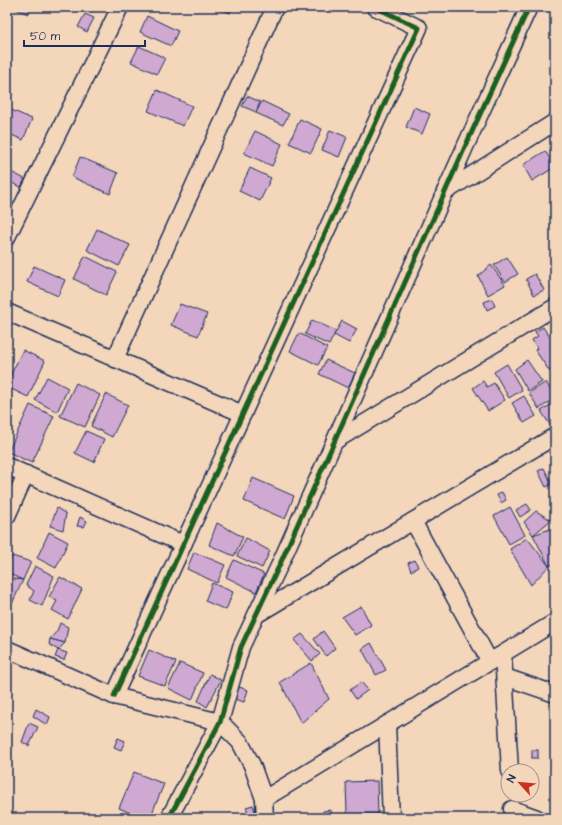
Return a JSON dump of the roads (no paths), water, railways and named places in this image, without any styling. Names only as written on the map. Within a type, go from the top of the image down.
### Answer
[{"type":"street","points":[[7,237],[120,7]]},
{"type":"street","points":[[115,359],[275,7]]},
{"type":"street","points":[[114,696],[420,28],[375,7]]},
{"type":"street","points":[[170,818],[220,722],[241,647],[529,7]]},
{"type":"street","points":[[445,192],[555,122]]},
{"type":"street","points":[[335,441],[555,307]]},
{"type":"street","points":[[7,312],[243,414]]},
{"type":"street","points":[[256,615],[555,436]]},
{"type":"street","points":[[7,466],[183,544]]},
{"type":"street","points":[[7,516],[26,474]]},
{"type":"street","points":[[413,521],[497,658],[505,677],[510,763]]},
{"type":"street","points":[[264,799],[555,622]]},
{"type":"street","points":[[7,649],[114,696],[220,722],[240,742],[252,765],[264,799],[265,818]]},
{"type":"street","points":[[505,677],[555,694]]},
{"type":"street","points":[[387,724],[391,818]]},
{"type":"street","points":[[512,807],[537,818]]}]
